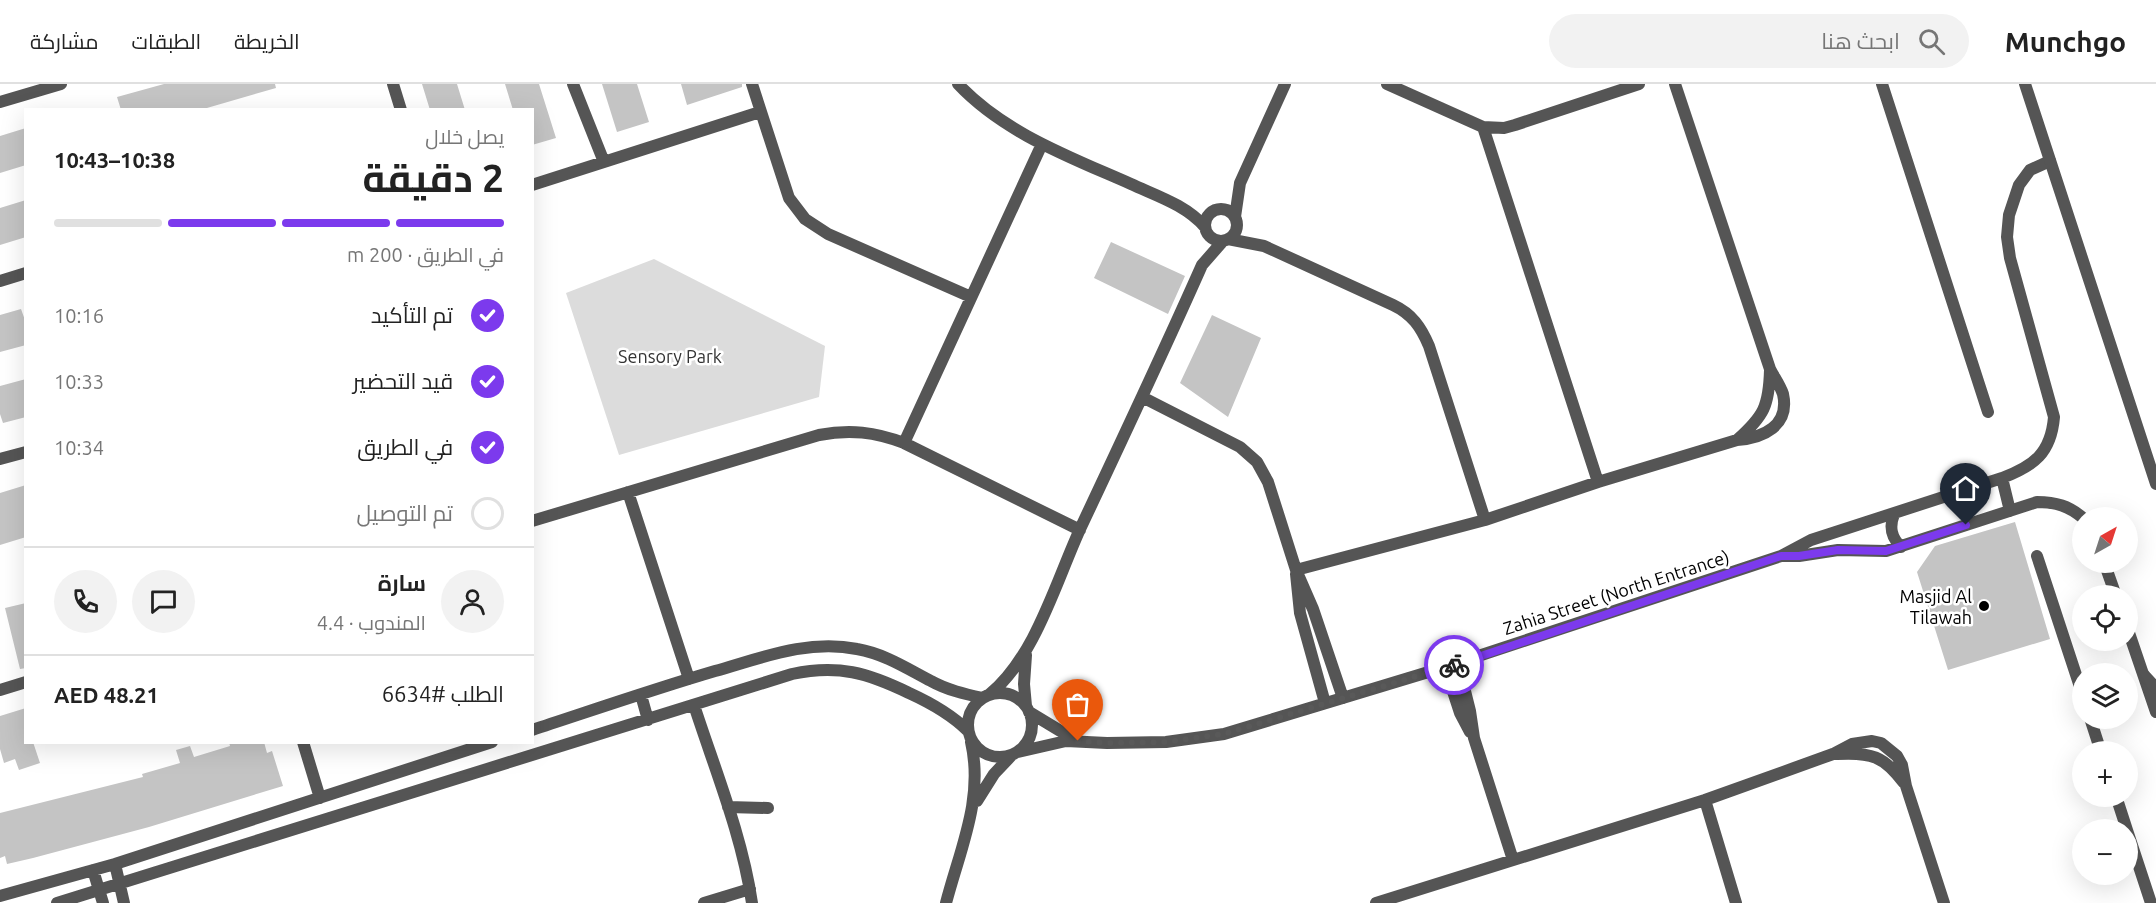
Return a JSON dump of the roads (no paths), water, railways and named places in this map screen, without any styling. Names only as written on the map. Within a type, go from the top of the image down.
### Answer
[{"type":"street","points":[[0,102],[61,84]]},
{"type":"street","points":[[393,84],[400,108]]},
{"type":"street","points":[[573,84],[604,162]]},
{"type":"street","points":[[752,84],[789,198],[805,219],[828,234],[971,297]]},
{"type":"street","points":[[958,84],[990,113],[1042,144],[1182,207],[1227,210],[1264,246]]},
{"type":"street","points":[[946,903],[973,808],[976,773],[969,735],[970,712],[975,704],[987,696],[1014,670],[1027,651],[1202,265],[1235,232],[1240,183],[1285,84]]},
{"type":"street","points":[[1387,84],[1483,127],[1504,128],[1639,84]]},
{"type":"street","points":[[1296,570],[1485,520],[1598,482],[1737,440],[1758,420],[1769,396],[1770,369],[1675,84]]},
{"type":"street","points":[[1882,84],[1988,412]]},
{"type":"street","points":[[2025,84],[2156,484]]},
{"type":"street","points":[[534,184],[760,112]]},
{"type":"street","points":[[1483,127],[1598,482]]},
{"type":"street","points":[[904,443],[1042,144]]},
{"type":"street","points":[[1781,556],[1811,540],[2018,472],[2035,461],[2048,445],[2054,417],[2010,258],[2007,237],[2009,216],[2019,185],[2030,170],[2050,161]]},
{"type":"street","points":[[1202,265],[1206,217],[1240,183]]},
{"type":"street","points":[[1182,207],[1212,238],[1264,246],[1403,310],[1419,326],[1429,346],[1485,520]]},
{"type":"street","points":[[0,281],[24,274]]},
{"type":"street","points":[[1142,397],[1240,447],[1257,462],[1268,482],[1296,570],[1313,609],[1343,698]]},
{"type":"street","points":[[534,519],[819,435],[840,431],[862,431],[883,435],[904,443],[1080,530]]},
{"type":"street","points":[[0,459],[24,453]]},
{"type":"street","points":[[2002,478],[2010,511]]},
{"type":"street","points":[[628,492],[689,679]]},
{"type":"street","points":[[1781,556],[1799,556],[1838,550],[1873,552],[1901,547],[2037,502],[2050,502],[2072,509]]},
{"type":"street","points":[[1894,514],[1891,532],[1901,547]]},
{"type":"street","name":"Zahia Street (North Entrance)","points":[[1015,754],[1053,743],[1078,741],[1137,744],[1224,734],[1458,663],[1781,556]]},
{"type":"street","points":[[2037,556],[2072,663]]},
{"type":"street","points":[[1296,570],[1300,613],[1325,703]]},
{"type":"street","points":[[534,729],[789,649],[833,646],[876,653],[948,689],[987,696],[1010,695],[1078,741]]},
{"type":"street","points":[[973,808],[986,785],[1030,738],[1032,720],[1024,684],[1027,651]]},
{"type":"street","points":[[2136,651],[2156,712]]},
{"type":"street","points":[[1458,663],[1474,738],[1513,860]]},
{"type":"street","points":[[1445,667],[1460,713],[1474,738]]},
{"type":"street","points":[[57,903],[809,670],[845,670],[880,679],[942,710],[969,735],[977,748],[988,755],[1000,758],[1015,754]]},
{"type":"street","points":[[2144,675],[2156,688]]},
{"type":"street","points":[[0,690],[24,682]]},
{"type":"street","points":[[641,695],[648,720]]},
{"type":"street","points":[[694,705],[728,807],[752,903]]},
{"type":"street","points":[[1376,903],[1705,800],[1833,754],[1862,741],[1881,743],[1897,756],[1902,765],[1906,786],[1944,903]]},
{"type":"street","points":[[304,744],[320,798]]},
{"type":"street","points":[[0,896],[115,864],[486,744]]},
{"type":"street","points":[[1705,800],[1736,903]]},
{"type":"street","points":[[728,807],[768,807]]},
{"type":"street","points":[[2138,863],[2151,903]]},
{"type":"street","points":[[115,864],[124,903]]},
{"type":"street","points":[[93,870],[103,903]]},
{"type":"street","points":[[704,903],[750,889]]},
{"type":"place","name":"Masjid Al Tilawah","points":[[1984,606]]},
{"type":"park label","name":"Sensory Park","points":[[670,356]]}]
